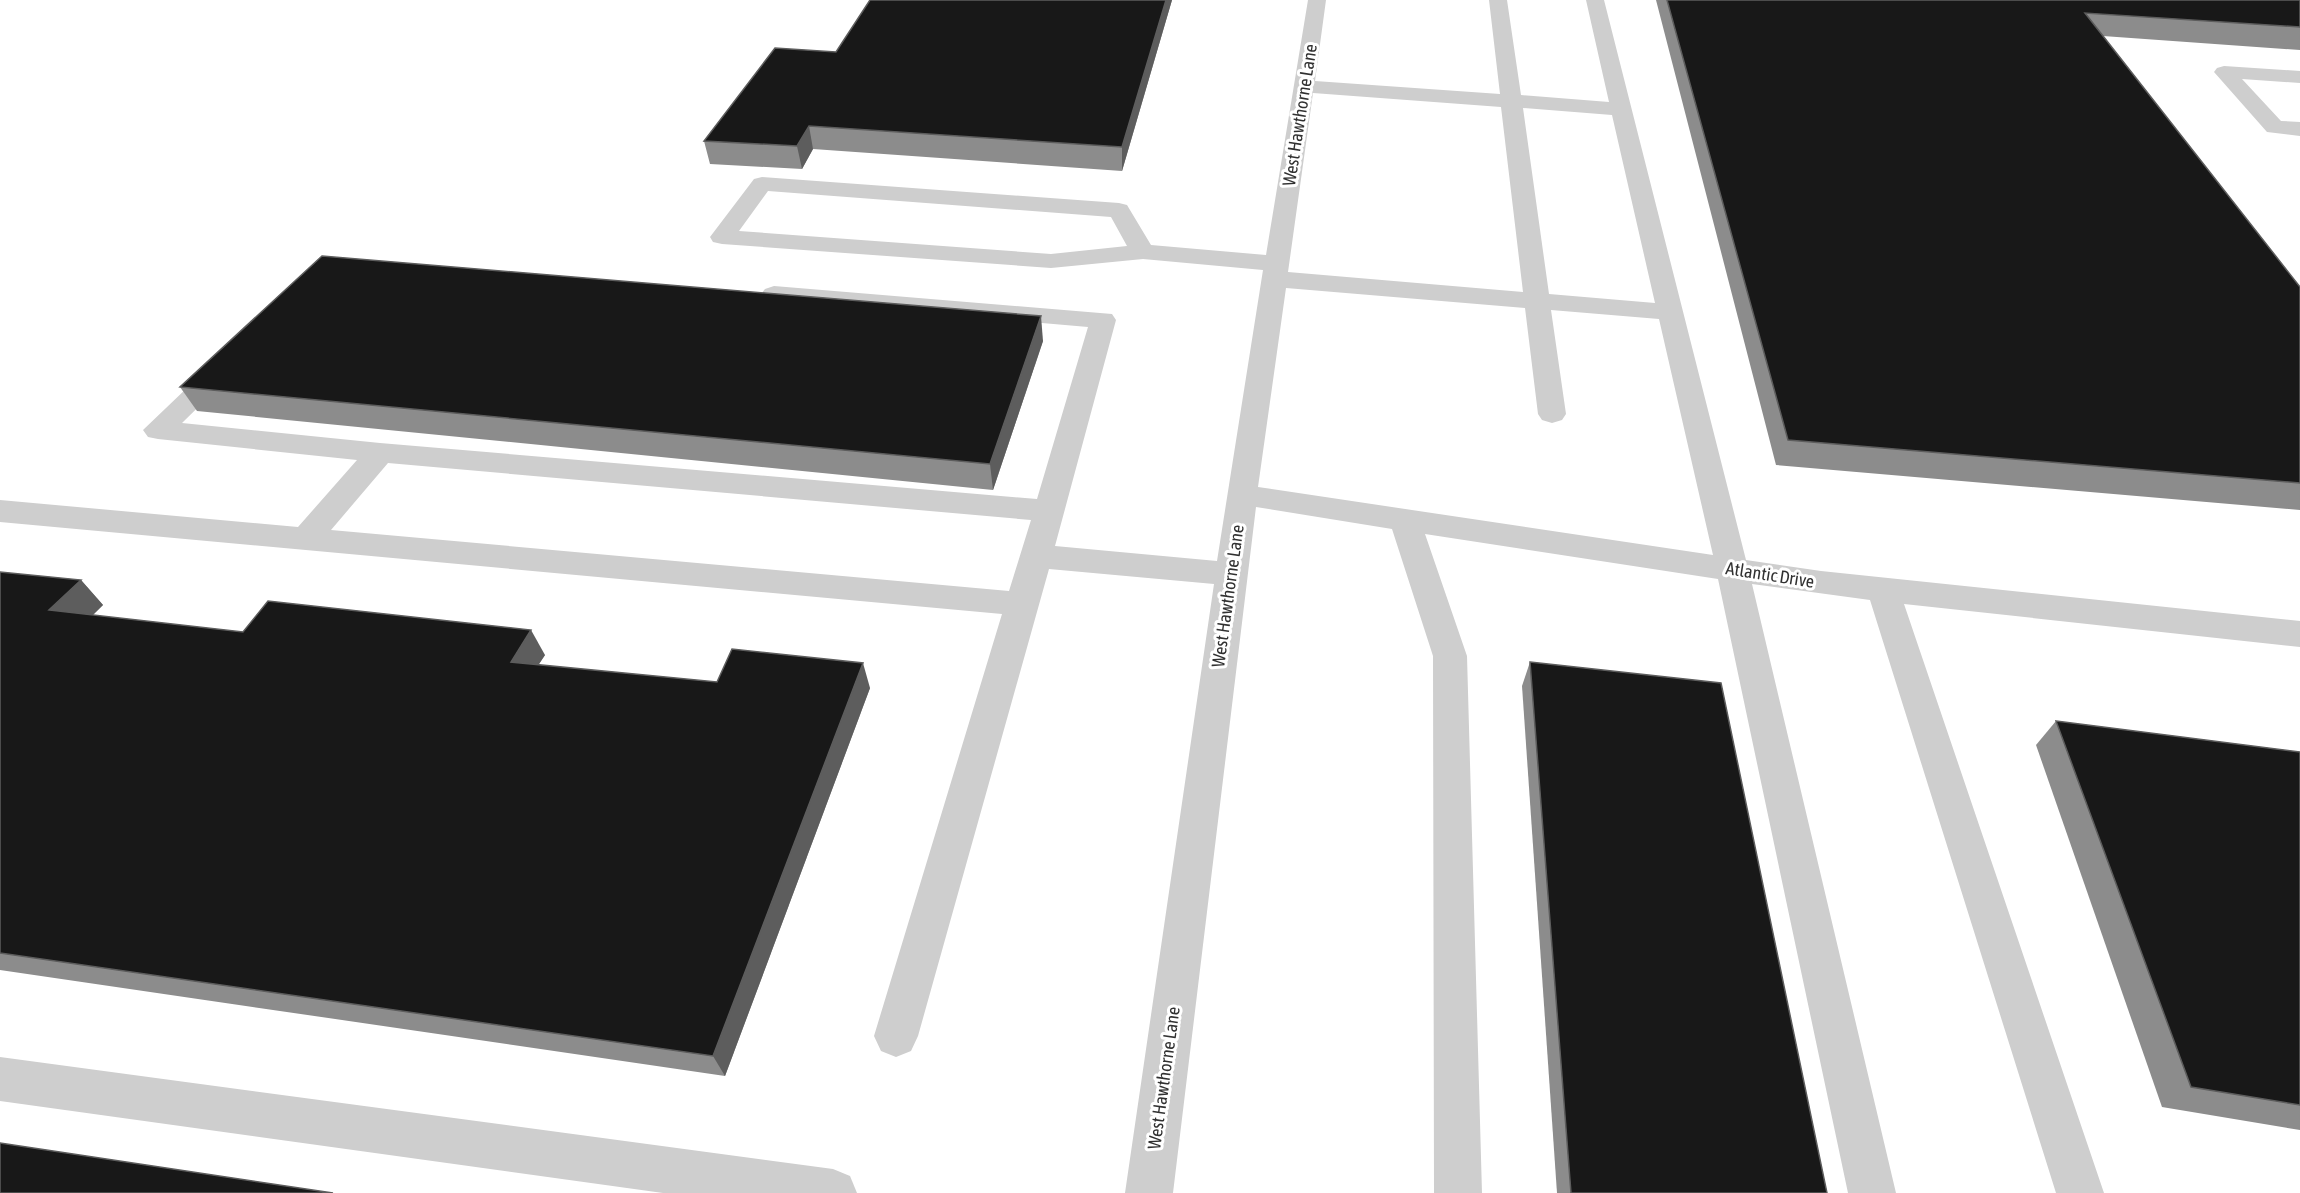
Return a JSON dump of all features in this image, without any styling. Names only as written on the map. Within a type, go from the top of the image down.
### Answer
[{"type":"street","name":"West Hawthorne Lane","points":[[1149,1193],[1242,495],[1317,0]]},
{"type":"street","points":[[1498,0],[1552,414]]},
{"type":"street","points":[[1595,0],[1732,569],[1872,1193]]},
{"type":"street","points":[[2300,76],[2224,72],[2275,127],[2300,129]]},
{"type":"street","points":[[1304,86],[1621,109]]},
{"type":"street","points":[[1143,252],[1119,210],[762,183],[722,237],[1051,261],[1143,252],[1276,271],[1537,301],[1669,312]]},
{"type":"street","points":[[745,292],[1102,320],[1049,511],[896,1036]]},
{"type":"street","points":[[244,349],[158,430],[380,453],[1049,511]]},
{"type":"street","points":[[306,539],[380,453]]},
{"type":"street","name":"Atlantic Drive","points":[[1242,495],[1883,590],[2300,634]]},
{"type":"street","points":[[0,511],[1022,604]]},
{"type":"street","points":[[1405,520],[1450,656],[1458,1193]]},
{"type":"street","points":[[1036,556],[1231,574]]},
{"type":"street","points":[[1883,590],[2080,1193]]},
{"type":"street","points":[[0,1079],[734,1186],[833,1193]]},
{"type":"building","points":[[870,0],[1166,0],[1122,147],[809,126],[797,146],[704,141],[775,48],[836,52]]},
{"type":"building","points":[[1667,0],[2300,0],[2300,27],[2085,13],[2300,287],[2300,483],[1788,440]]},
{"type":"building","points":[[322,256],[1041,316],[990,464],[180,387]]},
{"type":"building","points":[[0,572],[81,580],[49,610],[243,632],[268,601],[531,630],[511,662],[717,682],[732,649],[863,663],[713,1056],[0,953]]},
{"type":"building","points":[[1530,662],[1721,683],[1827,1193],[1571,1193]]},
{"type":"building","points":[[2056,721],[2300,752],[2300,1105],[2191,1087]]},
{"type":"building","points":[[0,1143],[333,1193],[0,1193]]}]
